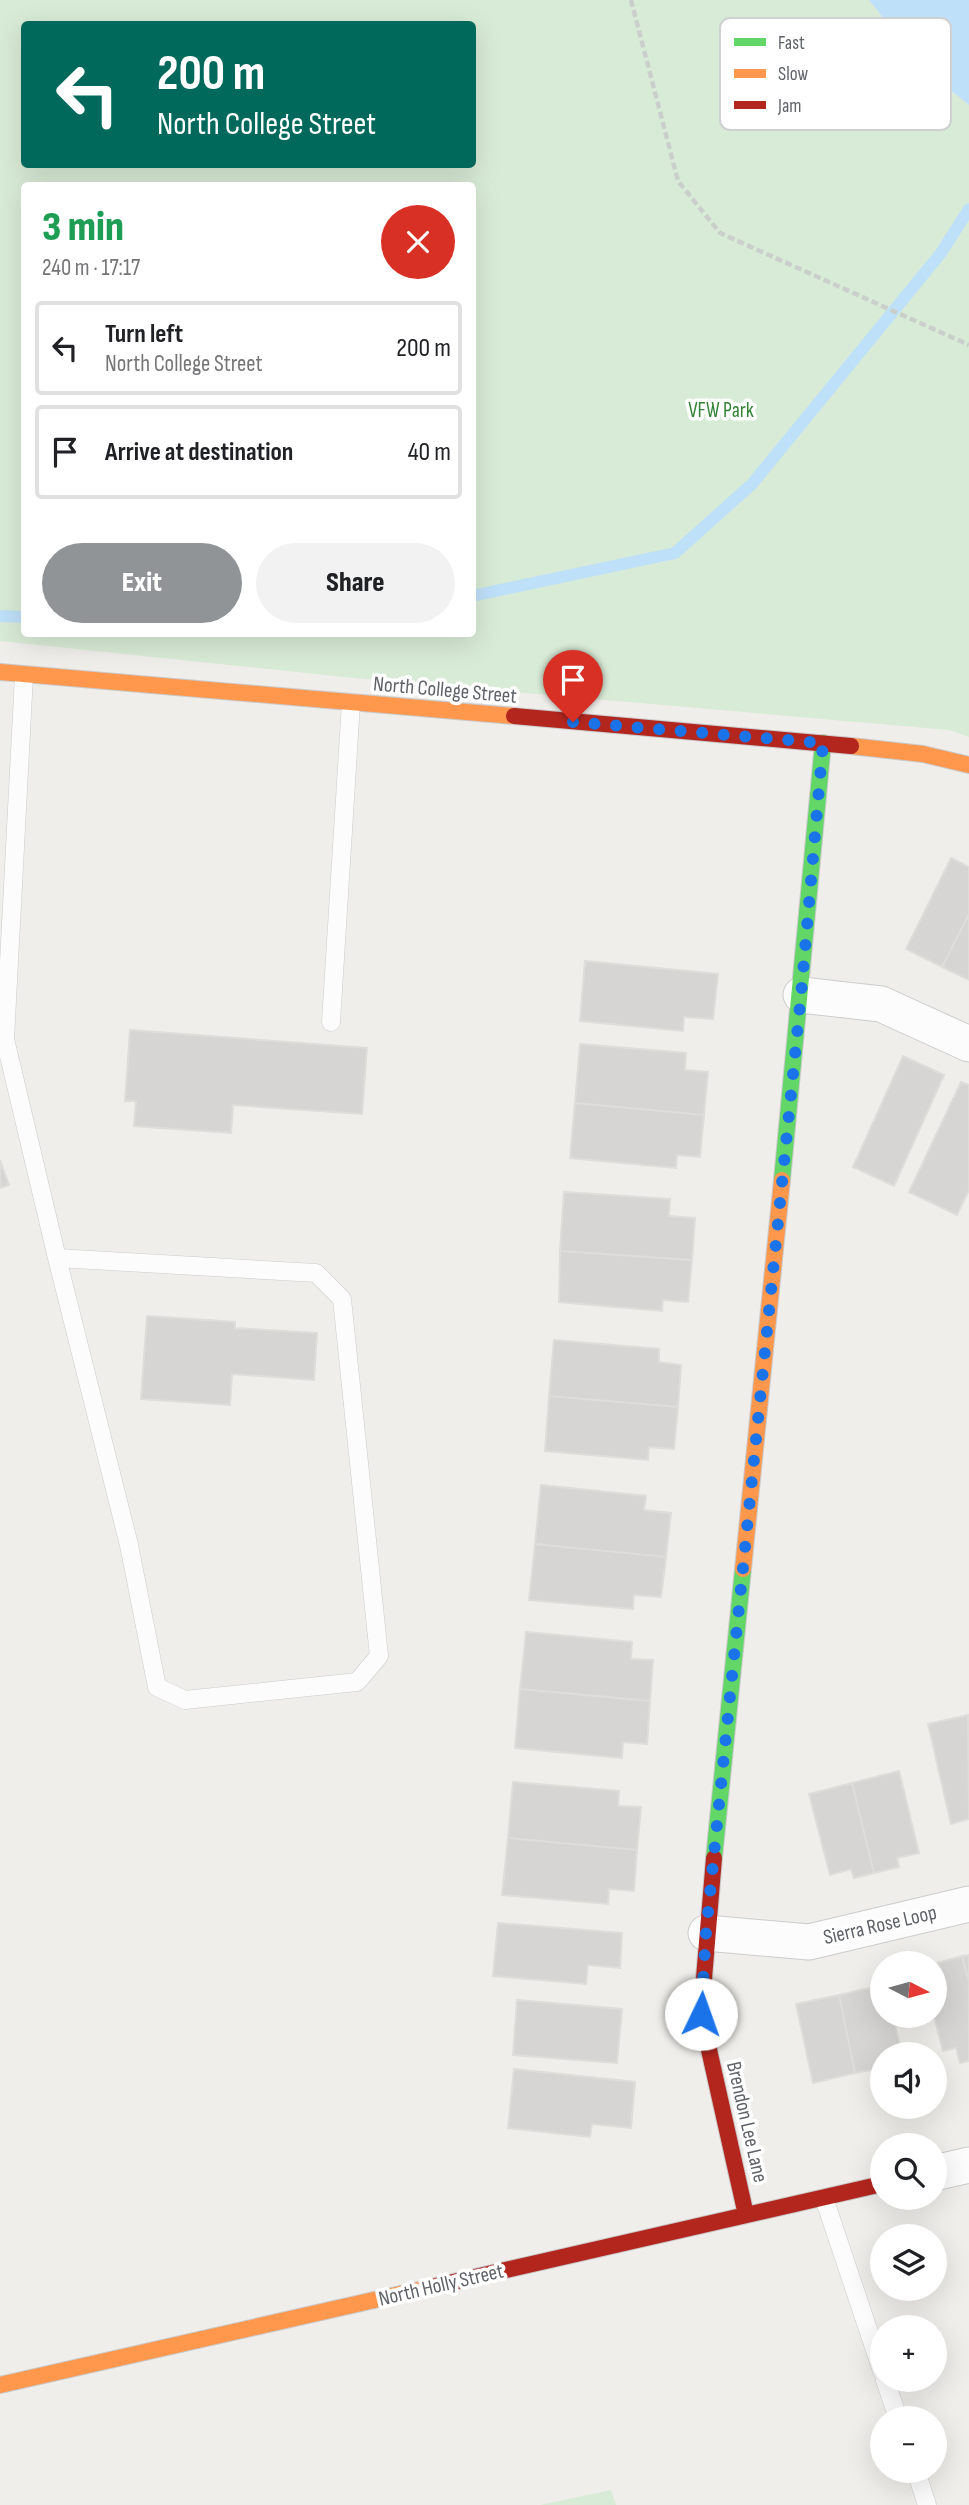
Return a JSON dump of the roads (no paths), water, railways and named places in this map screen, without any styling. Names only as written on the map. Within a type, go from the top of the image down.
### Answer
[{"type":"street","name":"North College Street","points":[[0,673],[823,743],[923,754],[969,765]]},
{"type":"street","name":"Brendon Lee Lane","points":[[746,2215],[701,2014],[706,1933],[801,995],[823,743]]},
{"type":"street","points":[[801,995],[881,1004],[969,1044]]},
{"type":"street","name":"Sierra Rose Loop","points":[[706,1933],[809,1942],[969,1904]]},
{"type":"street","points":[[947,2170],[969,2165]]},
{"type":"street","name":"North Holly Street","points":[[0,2385],[870,2187]]},
{"type":"lane","points":[[24,674],[5,1039],[57,1258],[129,1545],[157,1687],[185,1700],[357,1682],[379,1656],[342,1299],[316,1272],[57,1258]]},
{"type":"lane","points":[[331,1022],[351,703]]},
{"type":"lane","points":[[824,2197],[870,2335]]},
{"type":"lane","points":[[920,2483],[927,2505]]},
{"type":"water","points":[[869,0],[969,0],[969,105],[951,91],[951,18],[883,18]]},
{"type":"waterway","points":[[476,595],[675,553],[752,484],[941,253],[969,209]]},
{"type":"waterway","points":[[0,616],[21,617]]},
{"type":"park label","name":"VFW Park","points":[[721,410]]}]
